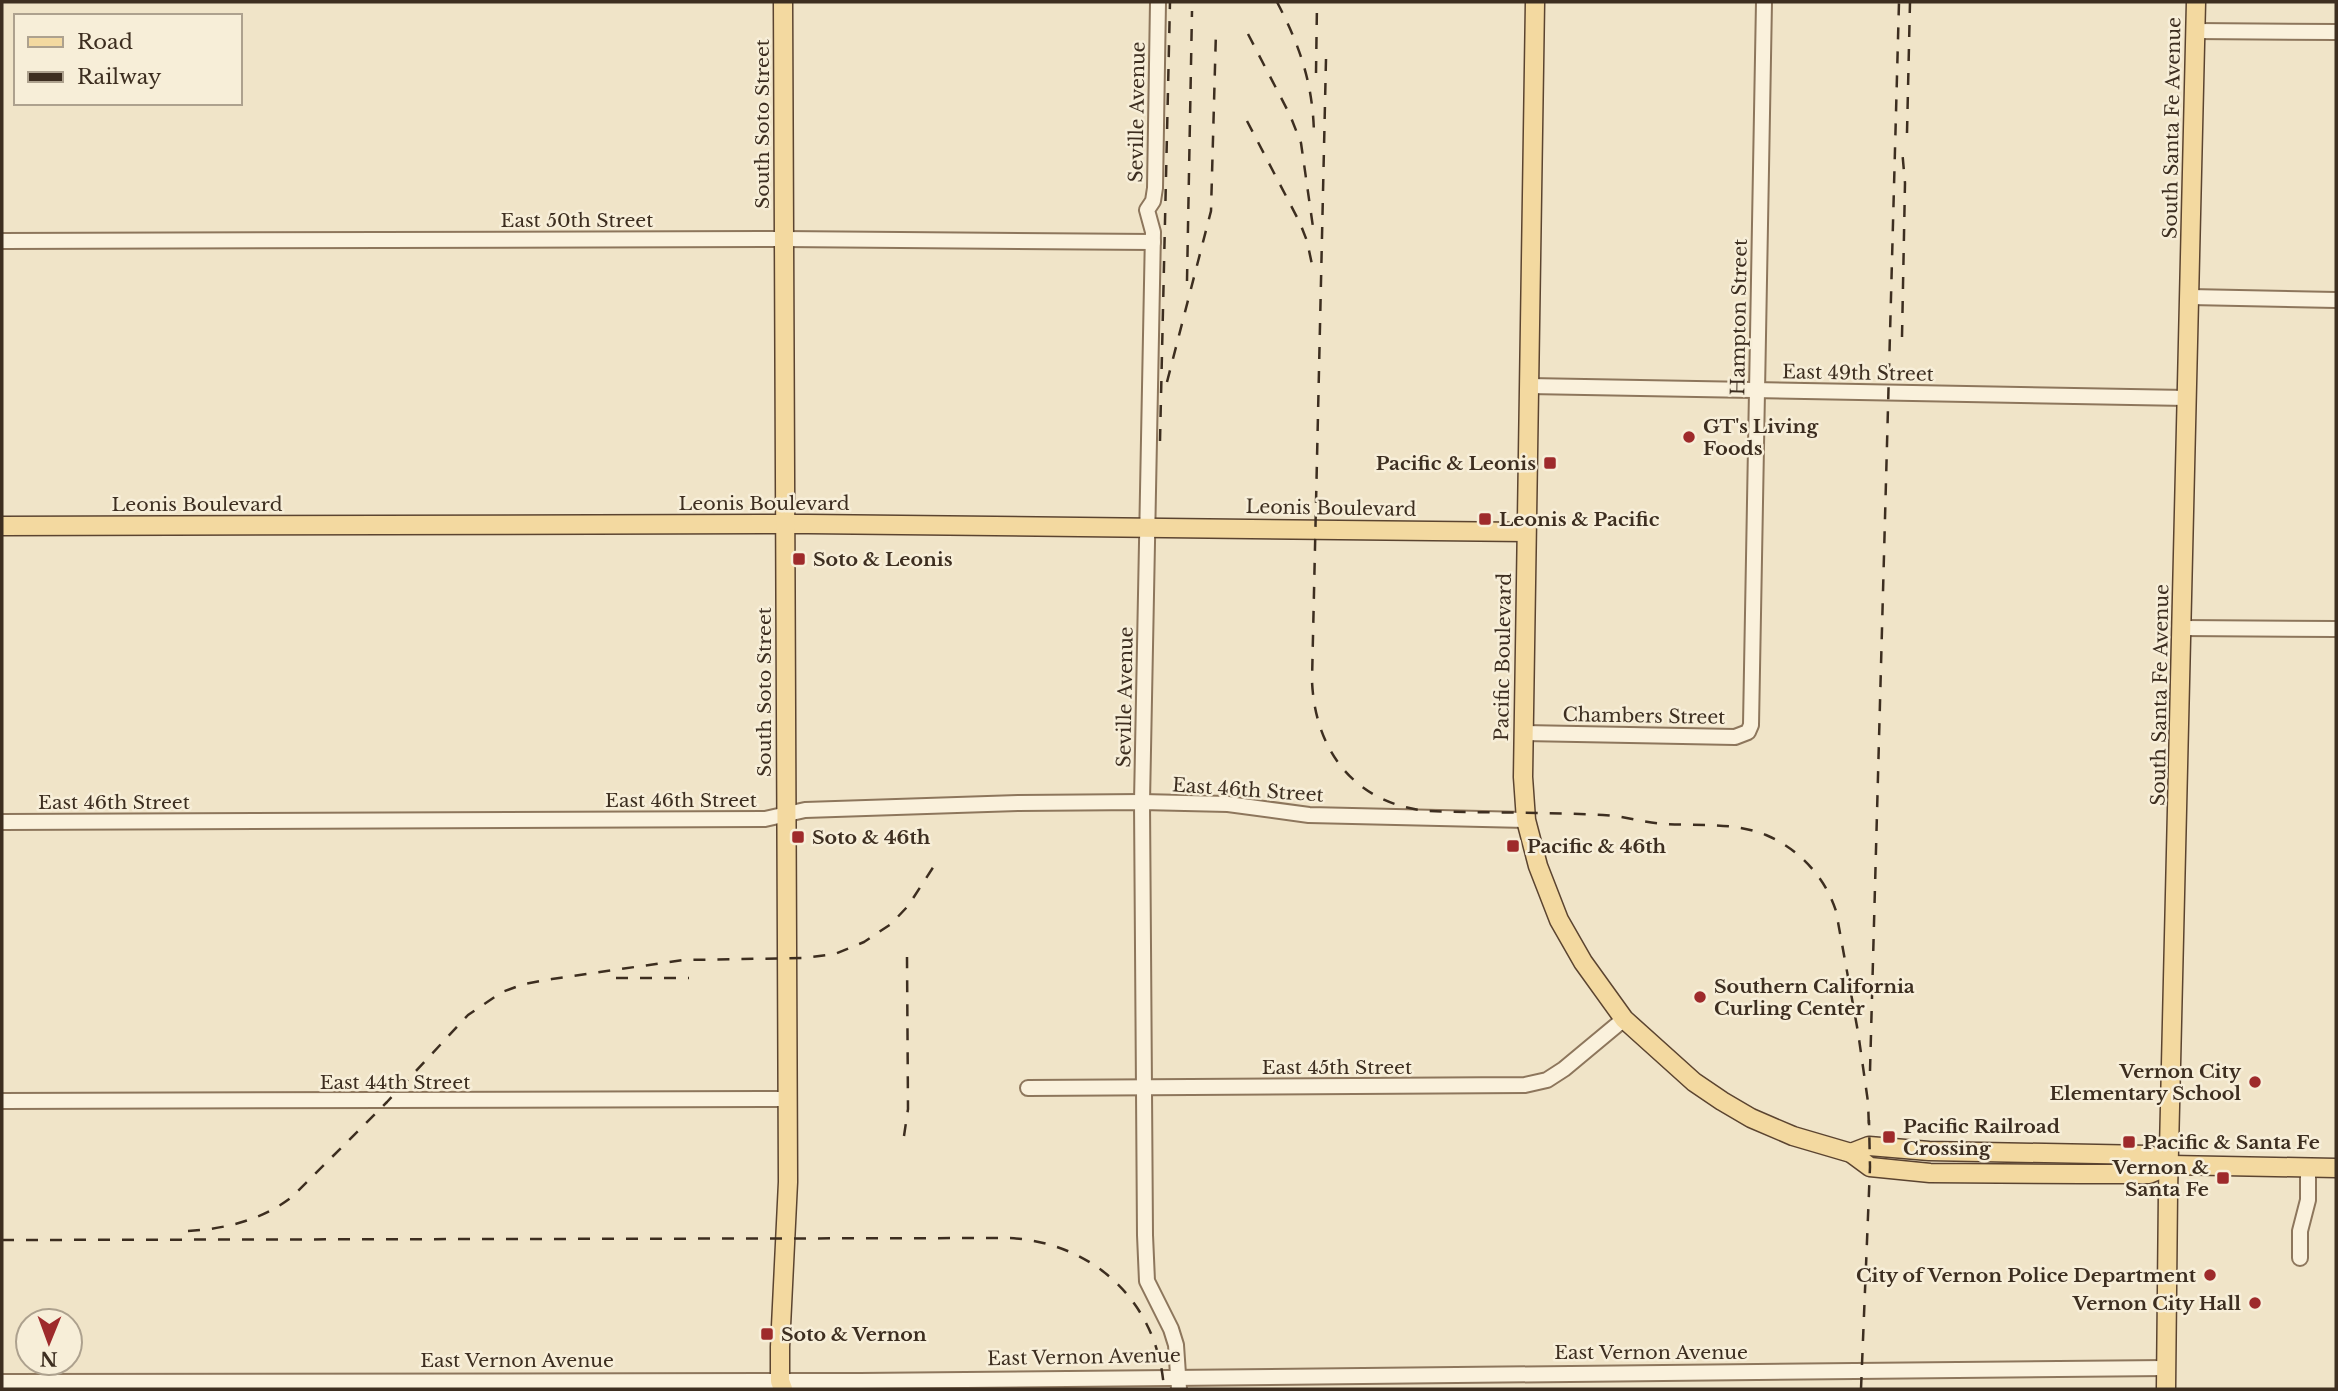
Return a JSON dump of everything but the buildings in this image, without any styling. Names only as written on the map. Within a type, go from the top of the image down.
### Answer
[{"type":"main road","name":"South Soto Street","points":[[779,1387],[788,1182],[783,2]]},
{"type":"main road","name":"Pacific Boulevard","points":[[1535,2],[1523,733],[1526,820],[1538,866],[1559,920],[1583,962],[1624,1019],[1694,1082],[1751,1118],[1793,1136],[1851,1153],[1870,1167],[1930,1173],[2149,1174],[2171,1166]]},
{"type":"main road","name":"South Santa Fe Avenue","points":[[2166,1389],[2196,2]]},
{"type":"main road","name":"Leonis Boulevard","points":[[2,526],[785,524],[1526,532]]},
{"type":"main road","points":[[2171,1166],[2336,1168]]},
{"type":"street","name":"Seville Avenue","points":[[1158,2],[1156,188],[1153,201],[1147,210],[1153,242],[1142,802],[1146,1275],[1150,1290],[1174,1340],[1179,1383]]},
{"type":"street","name":"Hampton Street","points":[[1752,717],[1764,2]]},
{"type":"street","points":[[2196,31],[2336,32]]},
{"type":"street","name":"East 50th Street","points":[[2,241],[783,239],[1153,242]]},
{"type":"street","points":[[2190,298],[2336,300]]},
{"type":"street","name":"East 49th Street","points":[[1529,386],[2188,398]]},
{"type":"street","points":[[2182,628],[2336,629]]},
{"type":"street","name":"Chambers Street","points":[[1523,733],[1735,737],[1748,732],[1752,717]]},
{"type":"street","name":"East 46th Street","points":[[2,822],[765,819],[805,810],[1142,802],[1228,804],[1309,815],[1526,820]]},
{"type":"street","name":"East 45th Street","points":[[1028,1088],[1525,1085],[1547,1080],[1564,1069],[1624,1019]]},
{"type":"street","name":"East 44th Street","points":[[2,1101],[788,1099]]},
{"type":"street","points":[[2300,1258],[2300,1231],[2308,1200],[2308,1167]]},
{"type":"street","name":"East Vernon Avenue","points":[[2,1382],[779,1387],[2166,1368]]},
{"type":"railway","points":[[1160,441],[1170,2]]},
{"type":"railway","points":[[1277,2],[1304,66],[1311,98],[1314,134]]},
{"type":"railway","points":[[1870,1071],[1899,2]]},
{"type":"railway","points":[[1907,133],[1910,2]]},
{"type":"railway","points":[[1316,73],[1317,3]]},
{"type":"railway","points":[[1187,281],[1192,11]]},
{"type":"railway","points":[[1167,382],[1211,211],[1216,31]]},
{"type":"railway","points":[[1248,34],[1290,115],[1301,143],[1313,227]]},
{"type":"railway","points":[[1326,59],[1312,681],[1321,730],[1331,751],[1344,770],[1360,785],[1380,798],[1402,806],[1428,811],[1603,815],[1658,823],[1729,826],[1766,835],[1789,848],[1818,876],[1836,911],[1858,1032],[1869,1128]]},
{"type":"railway","points":[[1247,121],[1300,223],[1314,274]]},
{"type":"railway","points":[[1902,149],[1905,183],[1902,337]]},
{"type":"railway","points":[[188,1231],[243,1222],[268,1212],[292,1197],[387,1102],[468,1015],[502,992],[524,984],[552,979],[683,960],[803,958],[835,954],[864,942],[891,924],[908,906],[934,866]]},
{"type":"railway","points":[[904,1136],[908,1109],[907,957]]},
{"type":"railway","points":[[616,978],[689,978]]},
{"type":"railway","points":[[1861,1389],[1870,1167],[1869,1120]]},
{"type":"railway","points":[[2,1240],[1010,1238],[1041,1242],[1069,1252],[1094,1265],[1117,1283],[1135,1305],[1149,1330],[1159,1358],[1164,1389]]},
{"type":"place","name":"GT's Living Foods","points":[[1689,437]]},
{"type":"place","name":"Pacific & Leonis","points":[[1550,463]]},
{"type":"place","name":"Leonis & Pacific","points":[[1485,519]]},
{"type":"place","name":"Soto & Leonis","points":[[799,559]]},
{"type":"place","name":"Soto & 46th","points":[[798,837]]},
{"type":"place","name":"Pacific & 46th","points":[[1513,846]]},
{"type":"place","name":"Southern California Curling Center","points":[[1700,997]]},
{"type":"place","name":"Vernon City Elementary School","points":[[2255,1082]]},
{"type":"place","name":"Pacific Railroad Crossing","points":[[1889,1137]]},
{"type":"place","name":"Pacific & Santa Fe","points":[[2129,1142]]},
{"type":"place","name":"Vernon & Santa Fe","points":[[2223,1178]]},
{"type":"place","name":"City of Vernon Police Department","points":[[2210,1275]]},
{"type":"place","name":"Vernon City Hall","points":[[2255,1303]]},
{"type":"place","name":"Soto & Vernon","points":[[767,1334]]}]
